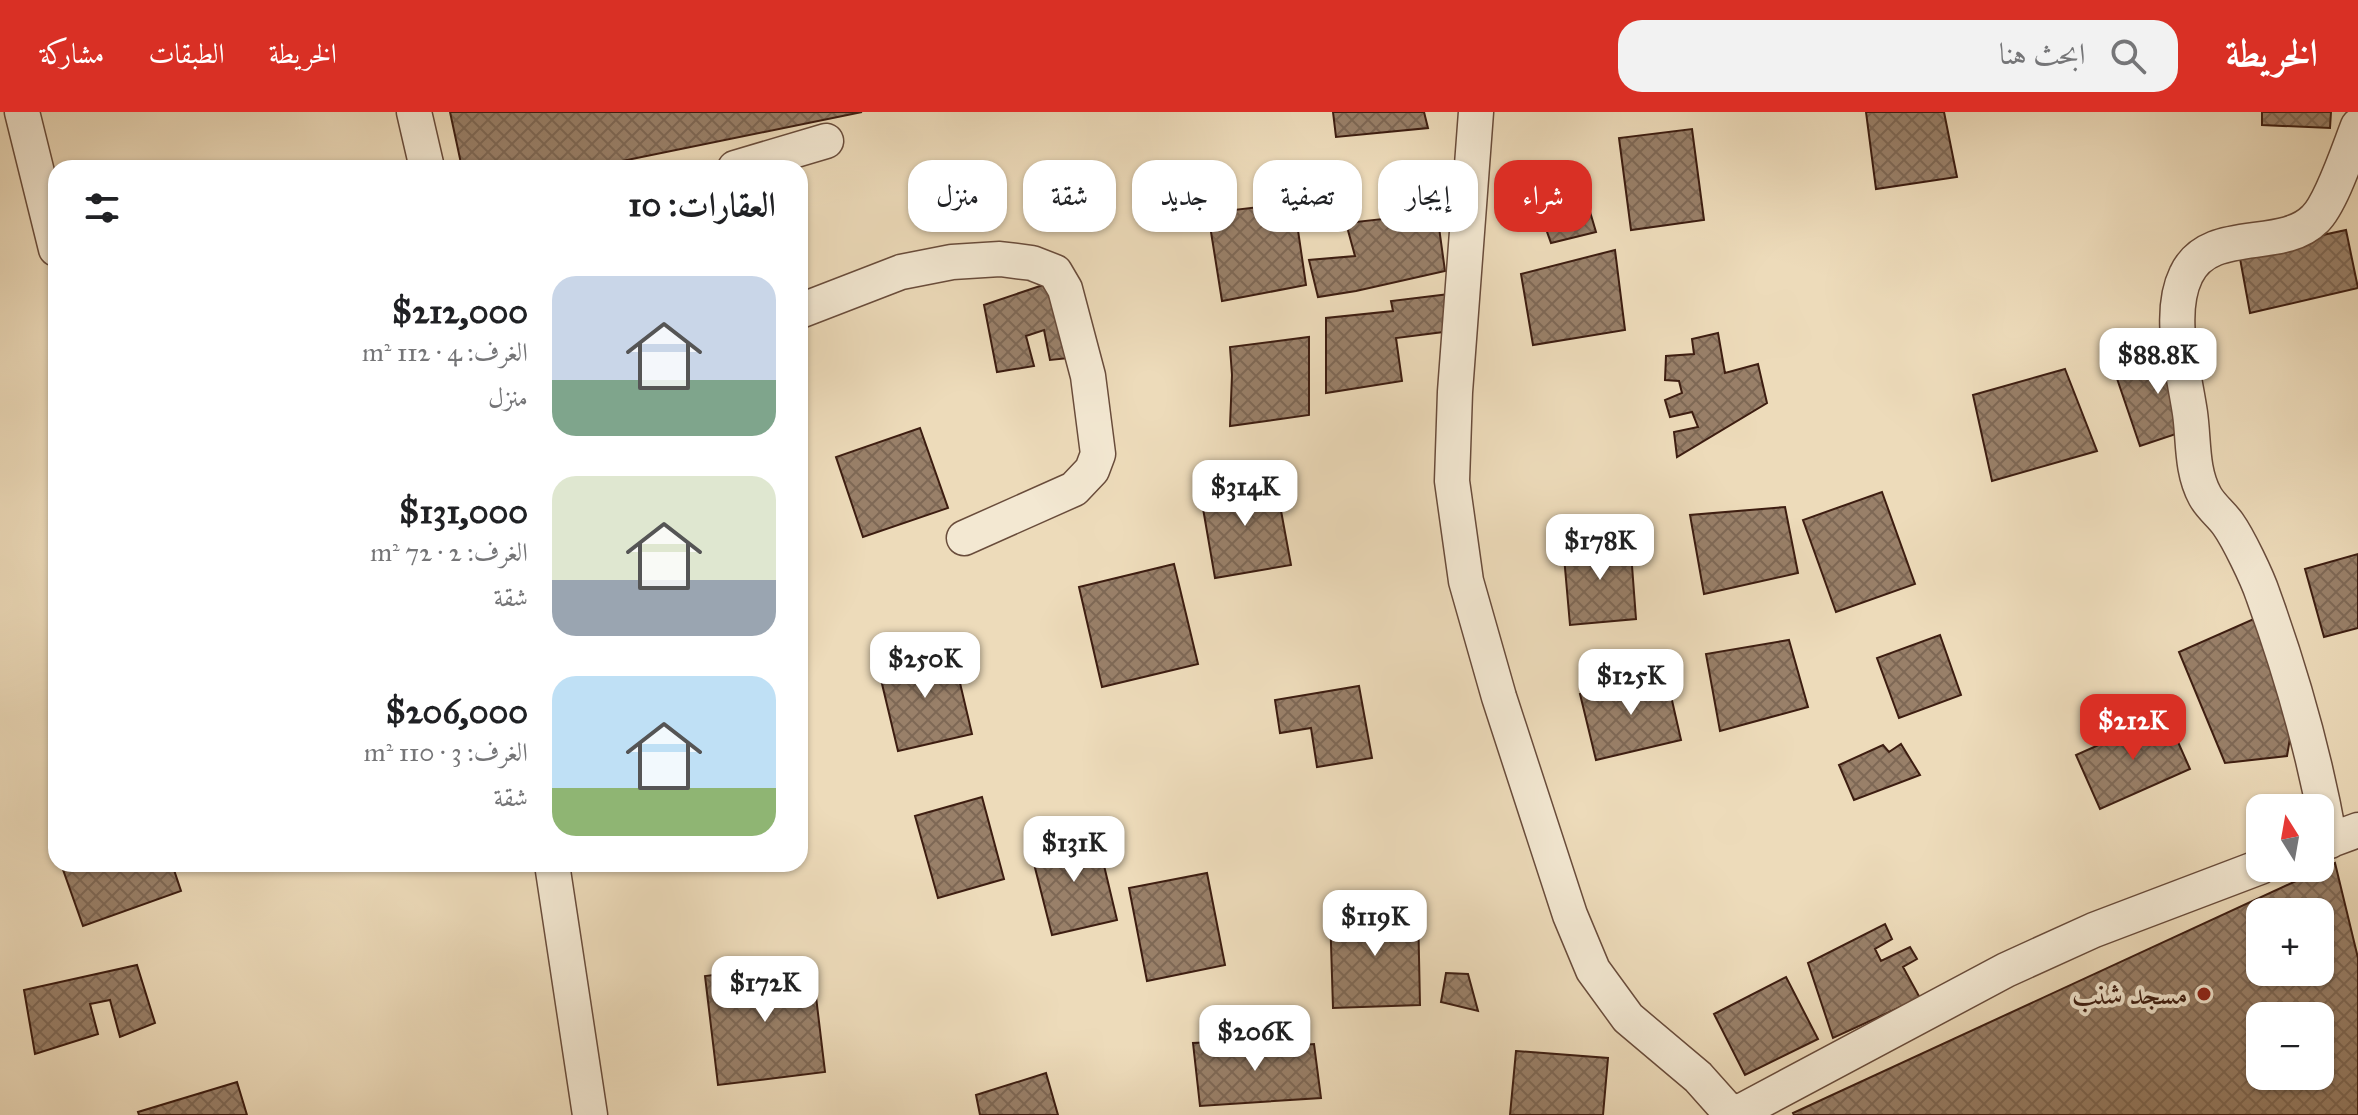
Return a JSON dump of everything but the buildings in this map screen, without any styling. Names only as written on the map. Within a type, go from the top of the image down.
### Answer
[{"type":"street","points":[[22,112],[48,217]]},
{"type":"street","points":[[414,112],[425,160]]},
{"type":"street","points":[[1476,112],[1456,377],[1452,481],[1466,581],[1499,697],[1570,915],[1593,970],[1628,1018],[1698,1077],[1733,1115],[2006,970],[2094,930],[2246,872]]},
{"type":"street","points":[[2336,838],[2287,663],[2260,586],[2228,524],[2205,496],[2198,479],[2178,336],[2179,296],[2186,274],[2193,264],[2214,249],[2287,234],[2314,221],[2325,208],[2358,126]]},
{"type":"street","points":[[762,160],[826,141]]},
{"type":"street","points":[[808,308],[901,272],[952,262],[1000,259],[1032,263],[1055,272],[1065,289],[1088,376],[1098,454],[1092,470],[1074,489],[964,538]]},
{"type":"street","points":[[553,872],[590,1115]]},
{"type":"place","name":"مسجد شنب","points":[[2204,994]]}]
